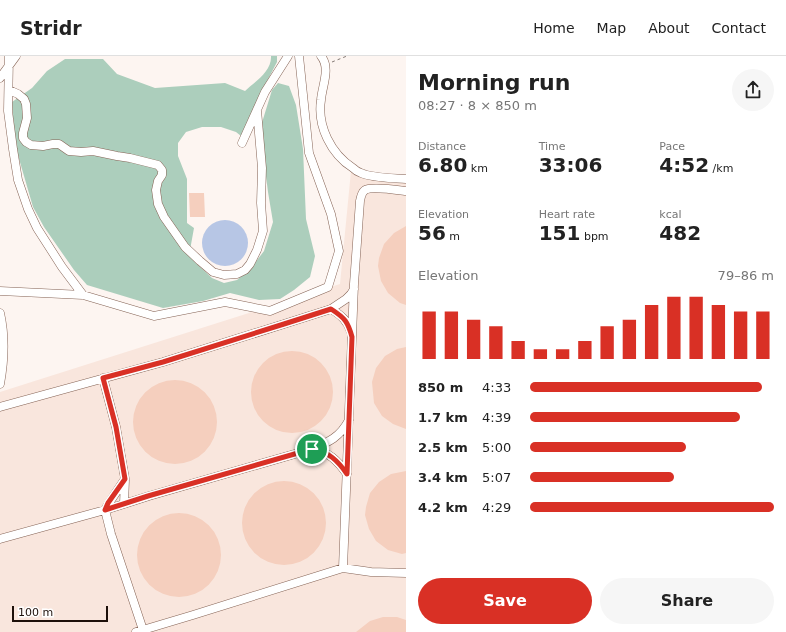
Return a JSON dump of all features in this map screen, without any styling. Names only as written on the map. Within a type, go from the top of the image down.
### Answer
[{"type":"street","points":[[9,56],[8,111],[18,180],[28,209],[37,228],[62,267],[83,295]]},
{"type":"street","points":[[0,78],[16,56]]},
{"type":"street","points":[[242,143],[265,92],[288,56]]},
{"type":"street","points":[[0,291],[83,295],[154,316],[225,302],[270,312],[328,287],[339,251],[331,214],[309,153],[299,56]]},
{"type":"street","points":[[321,56],[326,65],[320,109],[326,138],[332,147],[347,165],[360,173],[370,176],[406,179]]},
{"type":"street","points":[[9,90],[18,94],[24,99],[27,118],[23,138],[31,145],[43,146],[59,144],[69,151],[100,152],[158,165],[162,170],[162,175],[158,181],[156,190],[158,204],[164,217],[185,247],[213,272],[224,275],[237,274],[245,270],[250,264],[257,250],[264,231],[261,203],[262,168],[257,110]]},
{"type":"street","points":[[343,568],[354,288],[360,201],[362,194],[366,190],[372,188],[406,191]]},
{"type":"street","points":[[0,407],[163,362],[331,309],[346,299],[354,288]]},
{"type":"street","points":[[331,309],[347,322],[352,337]]},
{"type":"street","points":[[0,313],[3,366],[0,384]]},
{"type":"street","points":[[103,378],[116,427],[125,479],[124,504]]},
{"type":"street","points":[[0,539],[105,510],[148,496],[312,449],[332,440],[339,435],[349,419]]},
{"type":"street","points":[[312,449],[320,450],[332,457],[347,474]]},
{"type":"street","points":[[125,479],[108,503],[105,510],[140,631],[343,568],[371,572],[406,573]]},
{"type":"path","points":[[326,65],[347,56]]},
{"type":"shaded area","points":[[351,171],[406,175],[406,632],[0,632],[0,392],[340,284]]},
{"type":"green space","points":[[271,56],[277,56],[277,62],[241,136],[236,132],[221,127],[202,127],[186,132],[178,143],[178,156],[187,179],[187,223],[194,228],[190,250],[196,263],[212,278],[224,283],[237,280],[251,268],[264,251],[273,222],[260,129],[272,90],[278,83],[289,86],[296,105],[303,149],[306,219],[315,256],[310,277],[280,299],[259,300],[230,293],[203,301],[163,308],[87,285],[74,270],[44,227],[33,207],[15,145],[12,102],[32,88],[47,71],[65,59],[103,59],[117,74],[155,88],[225,83],[245,91],[258,80],[269,67]]},
{"type":"water","points":[[220,220],[230,220],[238,224],[244,230],[248,238],[248,248],[244,256],[238,262],[230,266],[220,266],[212,262],[206,256],[202,248],[202,238],[206,230],[212,224]]},
{"type":"building","points":[[189,193],[204,193],[205,217],[190,217]]},
{"type":"building","points":[[406,226],[406,305],[400,303],[388,293],[381,281],[378,266],[384,244],[394,233]]},
{"type":"building","points":[[406,347],[406,429],[393,424],[382,416],[374,403],[372,382],[376,368],[385,356],[397,349]]},
{"type":"building","points":[[292,351],[308,354],[321,363],[330,376],[333,392],[330,408],[321,421],[308,430],[292,433],[276,430],[263,421],[254,408],[251,392],[254,376],[263,363],[276,354]]},
{"type":"building","points":[[175,380],[191,383],[205,392],[214,406],[217,422],[214,438],[205,452],[191,461],[175,464],[159,461],[145,452],[136,438],[133,422],[136,406],[145,392],[159,383]]},
{"type":"building","points":[[406,471],[406,553],[402,554],[388,550],[376,541],[369,529],[365,515],[370,493],[379,482],[391,474]]},
{"type":"building","points":[[284,481],[300,484],[314,493],[323,507],[326,523],[323,539],[314,553],[300,562],[284,565],[268,562],[254,553],[245,539],[242,523],[245,507],[254,493],[268,484]]},
{"type":"building","points":[[171,513],[187,513],[203,520],[214,531],[221,547],[221,563],[218,571],[209,585],[203,590],[187,597],[171,597],[155,590],[144,579],[137,563],[137,547],[144,531],[155,520]]},
{"type":"building","points":[[383,617],[397,617],[406,620],[406,632],[356,632],[370,621]]},
{"type":"route","points":[[331,309],[347,322],[352,337],[347,474],[337,461],[328,454],[320,450],[312,449],[148,496],[105,510],[108,503],[118,491],[125,479],[116,427],[103,378],[163,362],[331,309]]}]
